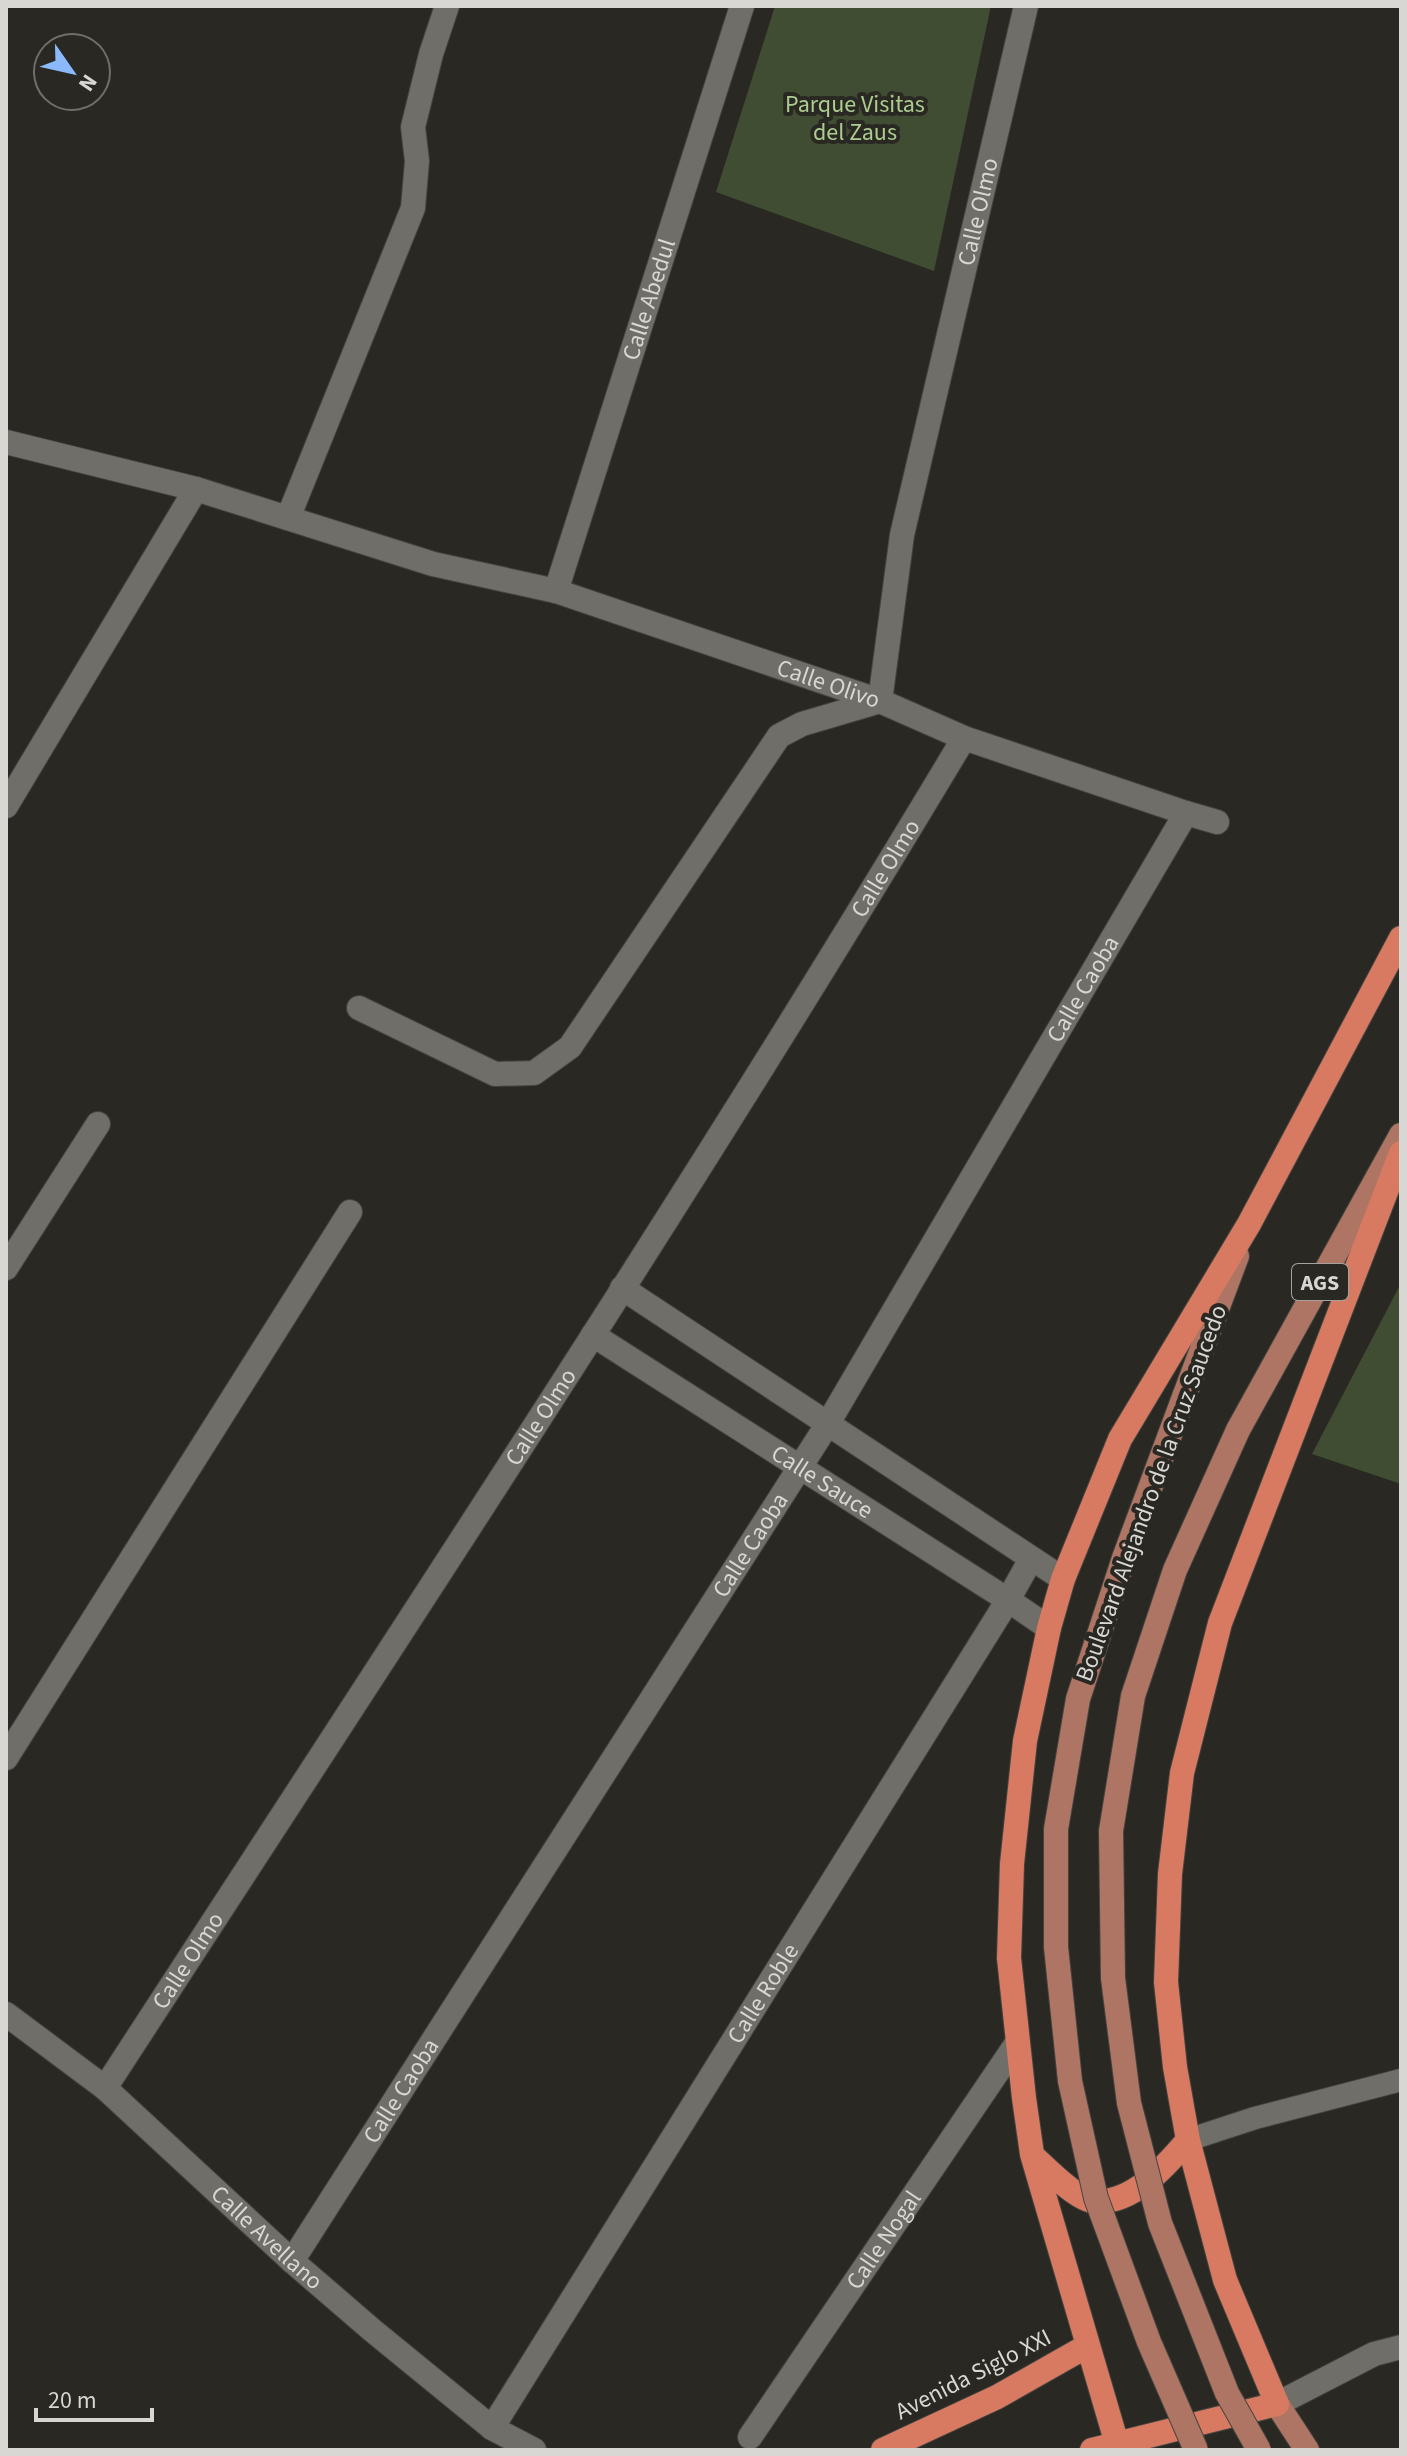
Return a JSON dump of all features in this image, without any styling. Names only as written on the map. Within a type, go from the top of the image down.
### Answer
[{"type":"highway","name":"Boulevard Alejandro de la Cruz Saucedo","points":[[1249,1224],[1401,938]]},
{"type":"highway","points":[[1092,2450],[1119,2447],[1277,2404],[1225,2280],[1188,2140],[1175,2067],[1166,1982],[1170,1874],[1182,1773],[1220,1623],[1401,1153]]},
{"type":"highway","points":[[1119,2447],[1032,2154],[1017,2043],[1009,1958],[1012,1864],[1025,1741],[1049,1628],[1063,1579],[1120,1439],[1249,1224]]},
{"type":"highway","points":[[1032,2154],[1063,2184],[1090,2201],[1117,2198],[1147,2182],[1188,2140]]},
{"type":"highway","name":"Avenida Siglo XXI","points":[[883,2450],[997,2397],[1087,2346]]},
{"type":"main road","name":"Boulevard Alejandro de la Cruz Saucedo","points":[[1259,2450],[1227,2393],[1160,2223],[1129,2103],[1113,1978],[1111,1831],[1133,1696],[1175,1570],[1238,1430],[1401,1135]]},
{"type":"main road","name":"Boulevard Alejandro de la Cruz Saucedo","points":[[1196,2450],[1149,2342],[1096,2198],[1070,2081],[1056,1947],[1056,1829],[1078,1699],[1124,1558],[1249,1224]]},
{"type":"main road","points":[[1277,2404],[1307,2450]]},
{"type":"street","points":[[288,518],[413,208],[417,161],[413,127],[431,54],[447,6]]},
{"type":"street","name":"Calle Abedul","points":[[556,591],[742,6]]},
{"type":"street","name":"Calle Olmo","points":[[880,701],[902,535],[1026,6]]},
{"type":"street","name":"Calle Olivo","points":[[6,442],[196,489],[433,564],[556,591],[880,701],[964,738],[1217,822]]},
{"type":"street","points":[[6,806],[196,489]]},
{"type":"street","points":[[359,1008],[495,1074],[534,1073],[570,1047],[779,736],[802,724],[880,701]]},
{"type":"street","name":"Calle Olmo","points":[[105,2088],[593,1335],[859,913],[964,738]]},
{"type":"street","name":"Calle Caoba","points":[[292,2261],[827,1425],[1186,813]]},
{"type":"street","points":[[6,1268],[98,1124]]},
{"type":"street","points":[[6,1758],[350,1212]]},
{"type":"street","name":"Calle Sauce","points":[[622,1288],[1063,1579]]},
{"type":"street","name":"Calle Sauce","points":[[593,1335],[1049,1628]]},
{"type":"street","name":"Calle Roble","points":[[492,2428],[1031,1559]]},
{"type":"street","name":"Calle Avellano","points":[[6,2014],[105,2088],[292,2261],[492,2428],[534,2450]]},
{"type":"street","name":"Calle Nogal","points":[[750,2437],[1017,2043]]},
{"type":"street","points":[[1277,2404],[1374,2354],[1401,2347]]},
{"type":"lane","points":[[1188,2140],[1255,2118],[1401,2080]]},
{"type":"green space","name":"Parque Visitas del Zaus","points":[[775,6],[991,6],[934,271],[716,192]]},
{"type":"green space","points":[[1401,1283],[1401,1484],[1312,1454]]}]
